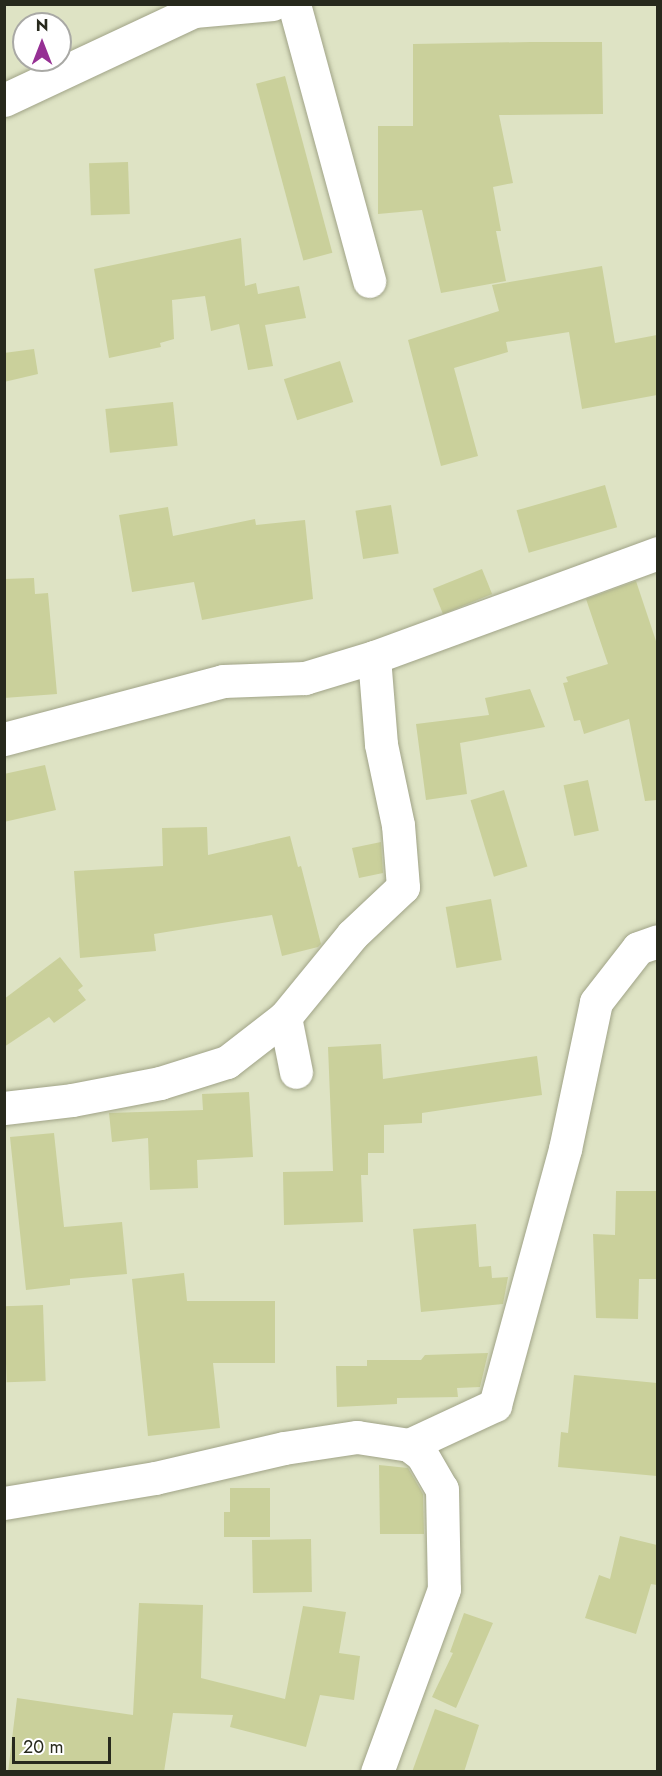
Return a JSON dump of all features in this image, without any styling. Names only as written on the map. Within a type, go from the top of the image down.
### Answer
[{"type":"street","points":[[4,100],[191,8],[273,4]]},
{"type":"street","points":[[294,4],[369,281]]},
{"type":"street","points":[[4,739],[178,691],[223,681],[305,678],[374,657],[657,553]]},
{"type":"street","points":[[4,1108],[72,1100],[160,1083],[227,1062],[285,1017],[352,935],[403,886],[398,825],[381,744],[374,657]]},
{"type":"street","points":[[409,1445],[495,1405],[565,1149],[596,1002],[638,948],[657,941]]},
{"type":"street","points":[[285,1017],[297,1072]]},
{"type":"street","points":[[4,1503],[155,1478],[284,1448],[357,1437],[409,1445],[422,1455],[442,1489],[444,1589],[377,1772]]},
{"type":"building","points":[[602,42],[603,114],[499,115],[513,183],[493,187],[501,231],[496,231],[506,281],[441,293],[422,210],[378,214],[378,126],[413,126],[413,44]]},
{"type":"building","points":[[285,76],[332,253],[303,261],[256,84]]},
{"type":"building","points":[[128,162],[130,214],[91,215],[89,163]]},
{"type":"building","points":[[241,238],[245,286],[256,283],[258,294],[299,286],[306,318],[265,325],[273,366],[248,370],[239,324],[211,331],[205,296],[172,300],[174,339],[160,343],[161,347],[109,358],[94,269]]},
{"type":"building","points":[[602,266],[615,343],[657,335],[657,395],[582,409],[569,332],[506,342],[508,352],[454,368],[478,456],[441,466],[408,340],[499,311],[492,285]]},
{"type":"building","points":[[34,349],[38,374],[4,382],[4,353]]},
{"type":"building","points":[[340,361],[353,402],[297,420],[284,379]]},
{"type":"building","points":[[173,402],[178,446],[110,453],[105,409]]},
{"type":"building","points":[[605,485],[617,527],[529,553],[517,510]]},
{"type":"building","points":[[391,505],[399,553],[363,559],[355,511]]},
{"type":"building","points":[[168,507],[173,536],[255,519],[256,525],[305,520],[313,599],[202,620],[194,582],[132,592],[119,515]]},
{"type":"building","points":[[482,569],[492,594],[443,614],[433,589]]},
{"type":"building","points":[[34,578],[35,594],[48,593],[57,694],[4,698],[4,579]]},
{"type":"building","points":[[636,581],[657,644],[657,800],[645,801],[629,719],[584,734],[580,720],[574,721],[563,683],[568,682],[566,677],[608,664],[586,599]]},
{"type":"building","points":[[530,689],[545,727],[460,743],[467,794],[426,800],[416,724],[489,715],[485,698]]},
{"type":"building","points":[[45,765],[56,810],[4,822],[4,774]]},
{"type":"building","points":[[588,780],[599,831],[574,836],[564,785]]},
{"type":"building","points":[[504,790],[527,867],[494,877],[471,800]]},
{"type":"building","points":[[207,827],[208,855],[290,836],[298,867],[301,866],[321,944],[318,947],[282,956],[272,915],[154,934],[156,951],[80,958],[74,871],[163,866],[162,828]]},
{"type":"building","points":[[381,842],[383,873],[359,878],[352,848]]},
{"type":"building","points":[[491,899],[502,960],[456,968],[446,907]]},
{"type":"building","points":[[60,957],[83,986],[78,990],[86,1000],[54,1023],[49,1017],[4,1047],[4,999]]},
{"type":"building","points":[[381,1044],[383,1079],[537,1056],[542,1095],[422,1113],[422,1123],[384,1125],[384,1153],[368,1153],[368,1175],[361,1175],[363,1222],[284,1225],[283,1172],[333,1171],[328,1047]]},
{"type":"building","points":[[249,1092],[253,1157],[197,1160],[198,1188],[150,1190],[148,1138],[112,1142],[109,1113],[203,1110],[202,1094]]},
{"type":"building","points":[[54,1133],[64,1227],[122,1222],[127,1274],[70,1279],[70,1285],[26,1290],[10,1137]]},
{"type":"building","points":[[616,1191],[657,1191],[657,1279],[639,1279],[638,1319],[596,1318],[593,1234],[615,1235]]},
{"type":"building","points":[[476,1224],[479,1267],[491,1266],[492,1278],[508,1277],[503,1304],[421,1312],[413,1229]]},
{"type":"building","points":[[184,1273],[187,1301],[275,1301],[275,1363],[213,1363],[220,1428],[148,1436],[132,1279]]},
{"type":"building","points":[[43,1305],[46,1381],[7,1382],[4,1306]]},
{"type":"building","points":[[488,1353],[480,1387],[457,1388],[458,1397],[397,1398],[397,1404],[337,1407],[336,1366],[367,1366],[367,1360],[421,1360],[425,1355]]},
{"type":"building","points":[[574,1375],[657,1383],[657,1476],[558,1467],[561,1432],[568,1433]]},
{"type":"building","points":[[379,1465],[408,1468],[423,1494],[424,1534],[380,1534]]},
{"type":"building","points":[[230,1488],[270,1488],[270,1537],[224,1537],[224,1512],[230,1512]]},
{"type":"building","points":[[620,1536],[657,1545],[657,1585],[651,1584],[636,1634],[585,1618],[599,1575],[610,1579]]},
{"type":"building","points":[[311,1539],[312,1592],[253,1593],[252,1540]]},
{"type":"building","points":[[139,1603],[203,1605],[201,1678],[285,1699],[303,1606],[346,1612],[339,1653],[360,1656],[354,1700],[320,1695],[306,1747],[230,1727],[233,1715],[173,1713],[164,1772],[8,1772],[17,1698],[133,1715]]},
{"type":"building","points":[[464,1613],[493,1623],[456,1708],[432,1697],[453,1653],[450,1652]]},
{"type":"building","points":[[435,1709],[479,1725],[464,1772],[412,1772]]}]
